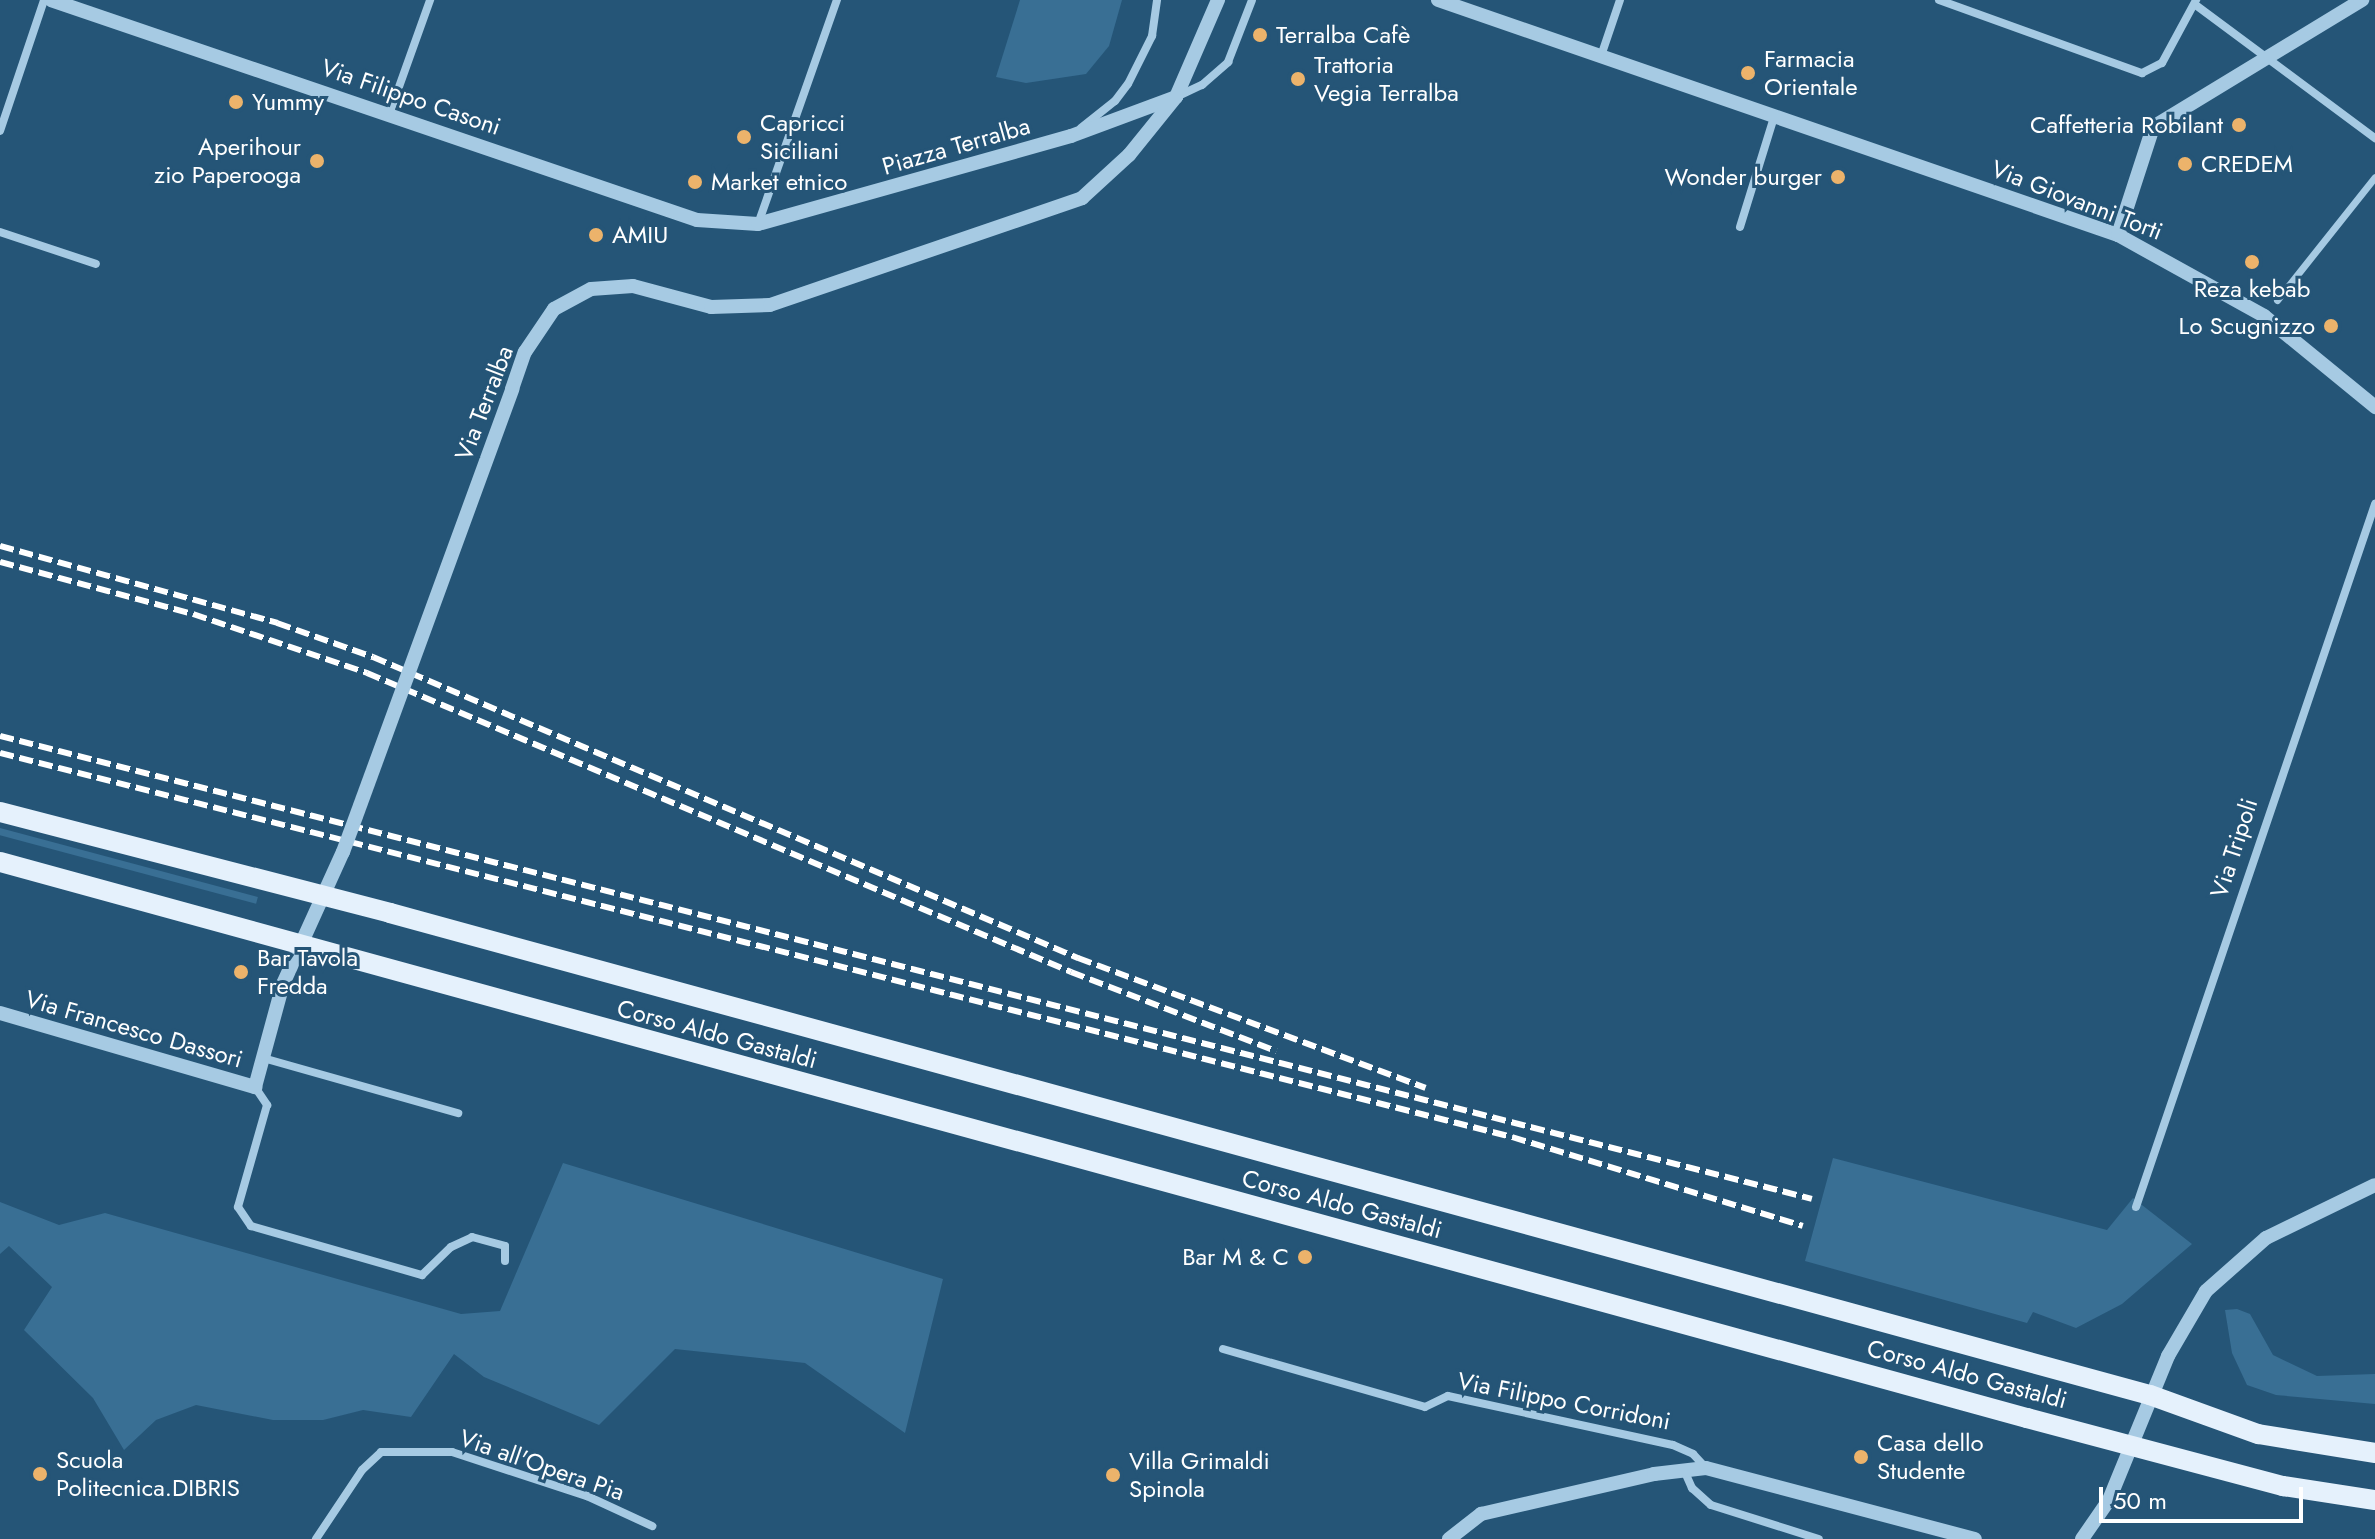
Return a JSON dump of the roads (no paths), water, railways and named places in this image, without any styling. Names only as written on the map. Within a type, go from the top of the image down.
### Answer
[{"type":"main road","name":"Corso Aldo Gastaldi","points":[[0,812],[324,896],[2150,1395],[2288,1442],[2375,1453]]},
{"type":"main road","name":"Corso Aldo Gastaldi","points":[[0,862],[298,947],[2132,1442],[2283,1486],[2375,1500]]},
{"type":"street","points":[[0,131],[44,0]]},
{"type":"street","name":"Via Filippo Casoni","points":[[51,0],[390,112],[697,220],[758,224]]},
{"type":"street","points":[[390,112],[430,0]]},
{"type":"street","points":[[758,224],[837,0]]},
{"type":"street","name":"Piazza Terralba","points":[[1071,136],[1115,101],[1128,84],[1152,36],[1157,0]]},
{"type":"street","points":[[1176,97],[1218,0]]},
{"type":"street","name":"Piazza Terralba","points":[[758,224],[1071,136],[1176,97],[1202,85],[1228,62],[1252,0]]},
{"type":"street","name":"Via Giovanni Torti","points":[[1438,0],[2118,235],[2264,316],[2375,407]]},
{"type":"street","points":[[1601,56],[1620,0]]},
{"type":"street","points":[[1939,0],[2130,70],[2154,70],[2162,63],[2197,3],[2375,138]]},
{"type":"street","points":[[2118,235],[2153,127],[2362,0]]},
{"type":"street","name":"Via Terralba","points":[[324,896],[343,852],[525,352],[554,309],[591,289],[633,286],[711,307],[770,305],[1082,198],[1129,155],[1176,97]]},
{"type":"street","points":[[1740,227],[1774,117]]},
{"type":"street","points":[[2277,300],[2375,177]]},
{"type":"street","points":[[0,232],[96,264]]},
{"type":"street","name":"Via Tripoli","points":[[2136,1207],[2375,504]]},
{"type":"street","points":[[298,947],[324,896]]},
{"type":"street","name":"Via Francesco Dassori","points":[[255,1087],[298,947]]},
{"type":"street","name":"Via Francesco Dassori","points":[[0,1013],[255,1087],[267,1105],[238,1207],[251,1226],[422,1275],[451,1247],[472,1237],[505,1246],[505,1261]]},
{"type":"street","name":"Via Francesco Dassori","points":[[263,1058],[458,1113]]},
{"type":"street","points":[[2082,1539],[2109,1500],[2150,1395],[2206,1291],[2266,1238],[2375,1185]]},
{"type":"street","name":"Via Filippo Corridoni","points":[[1223,1349],[1425,1407],[1448,1396],[1673,1445],[1693,1454],[1706,1468]]},
{"type":"street","name":"Via all'Opera Pia","points":[[316,1539],[362,1470],[381,1452],[452,1452],[587,1496],[652,1526]]},
{"type":"street","name":"Via Filippo Corridoni","points":[[1449,1539],[1481,1514],[1683,1469],[1706,1468],[1975,1539]]},
{"type":"street","points":[[1683,1469],[1692,1488],[1711,1505],[1819,1539]]},
{"type":"railway","points":[[0,546],[277,623],[373,657],[1078,958],[1426,1088]]},
{"type":"railway","points":[[0,562],[193,614],[367,673],[1071,972],[1276,1051]]},
{"type":"railway","points":[[0,736],[1812,1199]]},
{"type":"railway","points":[[0,753],[1512,1137],[1803,1226]]},
{"type":"place","name":"Terralba Cafè","points":[[1260,35]]},
{"type":"place","name":"Farmacia Orientale","points":[[1748,73]]},
{"type":"place","name":"Trattoria Vegia Terralba","points":[[1298,79]]},
{"type":"place","name":"Yummy","points":[[236,102]]},
{"type":"place","name":"Caffetteria Robilant","points":[[2239,125]]},
{"type":"place","name":"Capricci Siciliani","points":[[744,137]]},
{"type":"place","name":"Aperihour zio Paperooga","points":[[317,161]]},
{"type":"place","name":"CREDEM","points":[[2185,164]]},
{"type":"place","name":"Wonder burger","points":[[1838,177]]},
{"type":"place","name":"Market etnico","points":[[695,182]]},
{"type":"place","name":"AMIU","points":[[596,235]]},
{"type":"place","name":"Reza kebab","points":[[2252,262]]},
{"type":"place","name":"Lo Scugnizzo","points":[[2331,326]]},
{"type":"place","name":"Bar Tavola Fredda","points":[[241,972]]},
{"type":"place","name":"Bar M & C","points":[[1305,1257]]},
{"type":"place","name":"Casa dello Studente","points":[[1861,1457]]},
{"type":"place","name":"Scuola Politecnica.DIBRIS","points":[[40,1474]]},
{"type":"place","name":"Villa Grimaldi Spinola","points":[[1113,1475]]}]
